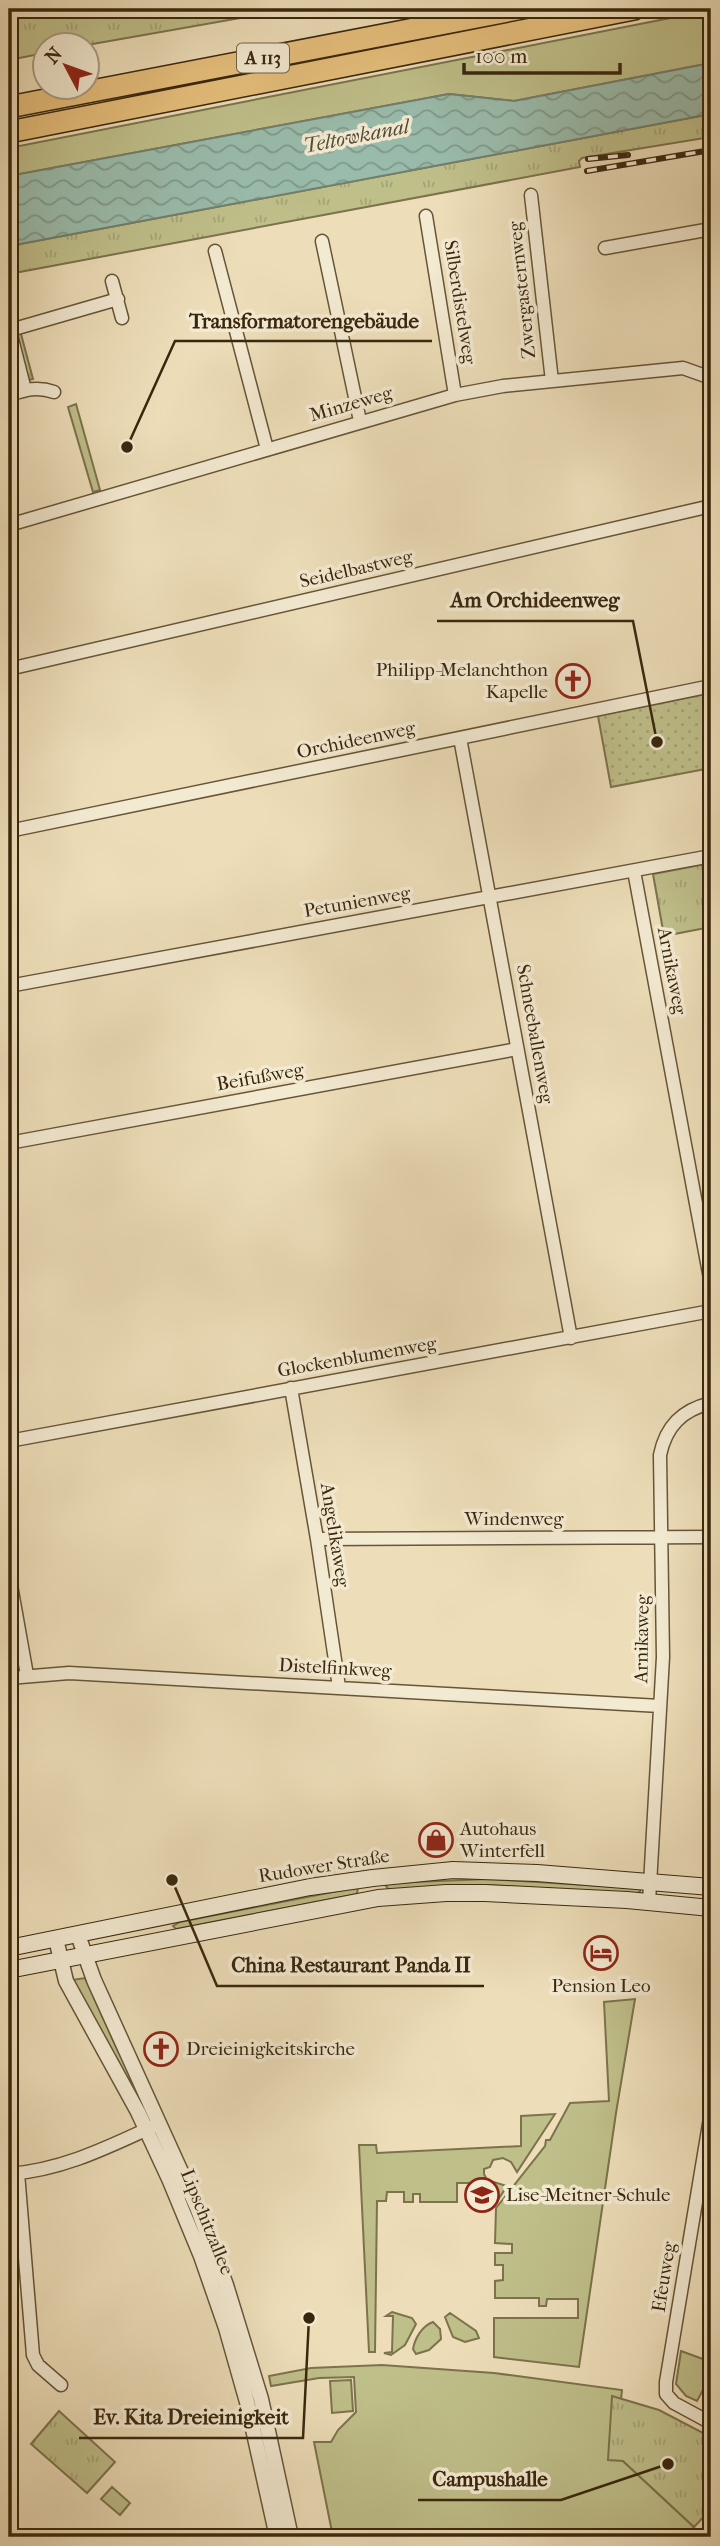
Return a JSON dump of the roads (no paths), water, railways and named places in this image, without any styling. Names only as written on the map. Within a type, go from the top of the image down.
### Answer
[{"type":"highway","name":"A 113","points":[[9,107],[518,9]]},
{"type":"highway","name":"A 113","points":[[9,132],[634,9]]},
{"type":"main road","name":"Rudower Straße","points":[[9,1948],[310,1887],[453,1870],[711,1887]]},
{"type":"main road","points":[[377,1878],[378,1898]]},
{"type":"main road","points":[[9,1970],[378,1898],[485,1893],[627,1900],[711,1908]]},
{"type":"main road","points":[[164,1918],[168,1939]]},
{"type":"street","name":"Zwergasternweg","points":[[531,195],[552,381]]},
{"type":"street","name":"Silberdistelweg","points":[[426,216],[455,395]]},
{"type":"street","points":[[605,248],[711,229]]},
{"type":"street","points":[[322,240],[360,421]]},
{"type":"street","points":[[215,251],[267,449]]},
{"type":"street","points":[[112,281],[122,318]]},
{"type":"street","points":[[25,390],[11,335],[14,329],[118,299]]},
{"type":"street","name":"Minzeweg","points":[[9,525],[455,395],[552,381],[683,368],[711,378]]},
{"type":"street","points":[[9,395],[42,388],[54,392]]},
{"type":"street","name":"Seidelbastweg","points":[[9,669],[711,506]]},
{"type":"street","name":"Orchideenweg","points":[[9,831],[711,686]]},
{"type":"street","name":"Schneeballenweg","points":[[460,738],[571,1338]]},
{"type":"street","name":"Petunienweg","points":[[9,986],[711,856]]},
{"type":"street","name":"Arnikaweg","points":[[634,871],[711,1284]]},
{"type":"street","name":"Beifußweg","points":[[9,1143],[517,1049]]},
{"type":"street","name":"Glockenblumenweg","points":[[9,1441],[711,1311]]},
{"type":"street","name":"Angelikaweg","points":[[291,1388],[339,1687]]},
{"type":"street","name":"Arnikaweg","points":[[649,1902],[663,1634],[660,1468],[665,1437],[682,1415],[695,1407],[711,1404]]},
{"type":"street","name":"Windenweg","points":[[317,1539],[711,1537]]},
{"type":"street","points":[[9,1574],[27,1675]]},
{"type":"street","name":"Distelfinkweg","points":[[9,1678],[69,1673],[660,1706]]},
{"type":"street","name":"Lipschitzallee","points":[[78,1935],[109,2013],[160,2123],[212,2246],[291,2537]]},
{"type":"street","name":"Lipschitzallee","points":[[56,1939],[66,1981],[146,2129],[201,2256],[248,2378]]},
{"type":"street","name":"Efeuweg","points":[[711,2112],[666,2394],[674,2403],[711,2423]]},
{"type":"street","points":[[61,2385],[42,2369],[33,2355],[14,2174],[70,2163],[160,2123]]},
{"type":"street","name":"Lipschitzallee","points":[[265,2442],[277,2537]]},
{"type":"water","name":"Teltowkanal","points":[[711,63],[711,114],[9,248],[9,176],[449,94],[514,101]]},
{"type":"railway","points":[[587,171],[711,150]]},
{"type":"railway","points":[[588,159],[628,155]]},
{"type":"place","name":"Transformatorengebäude","points":[[127,447]]},
{"type":"place","name":"Philipp-Melanchthon Kapelle","points":[[573,681]]},
{"type":"place","name":"Am Orchideenweg","points":[[657,742]]},
{"type":"place","name":"Autohaus Winterfell","points":[[436,1840]]},
{"type":"place","name":"China Restaurant Panda II","points":[[172,1880]]},
{"type":"place","name":"Pension Leo","points":[[601,1953]]},
{"type":"place","name":"Dreieinigkeitskirche","points":[[161,2049]]},
{"type":"place","name":"Lise-Meitner-Schule","points":[[482,2195]]},
{"type":"place","name":"Ev. Kita Dreieinigkeit","points":[[309,2318]]},
{"type":"place","name":"Campushalle","points":[[668,2464]]}]
